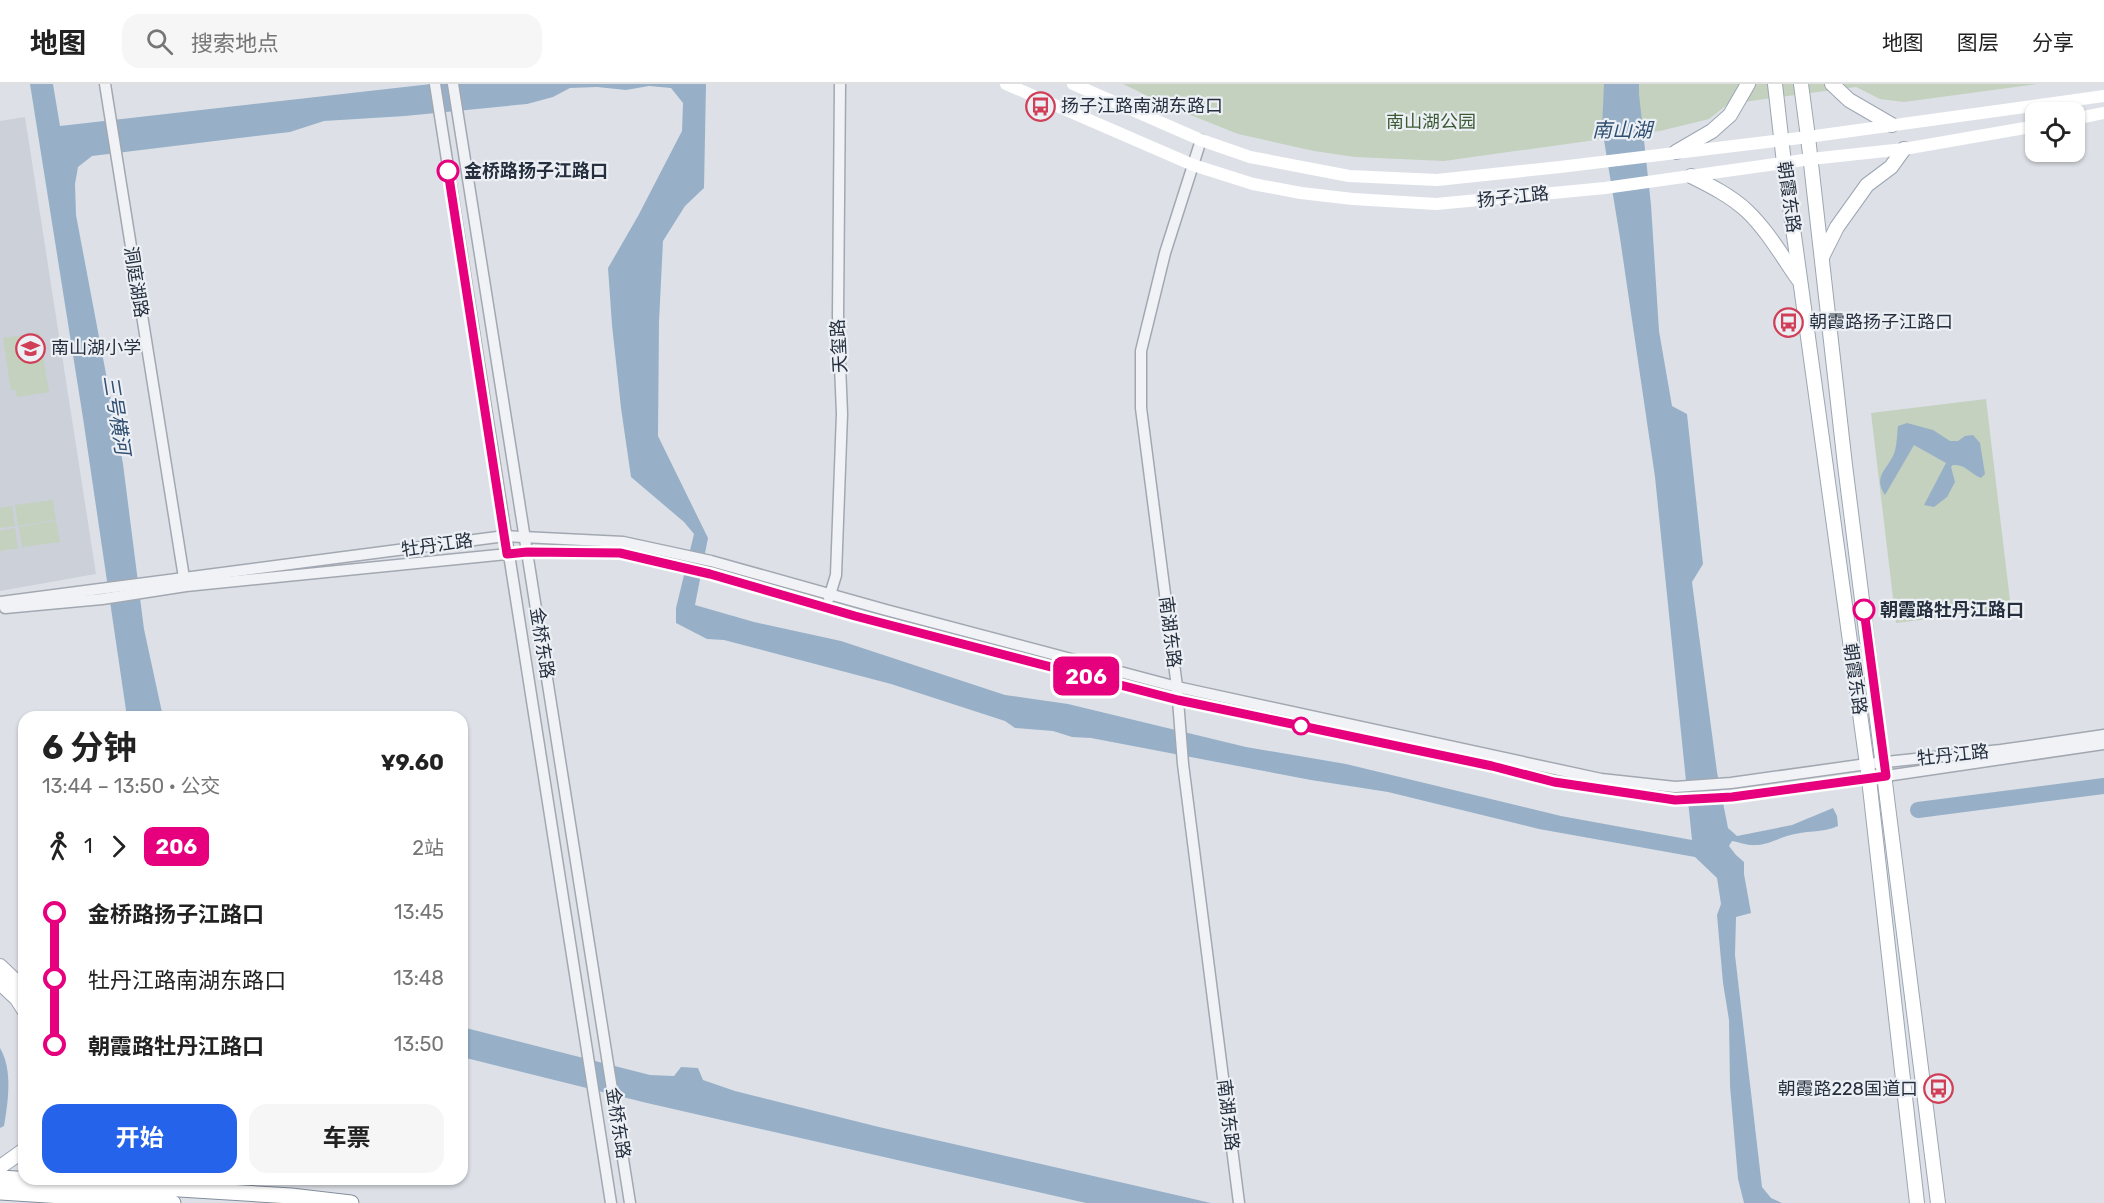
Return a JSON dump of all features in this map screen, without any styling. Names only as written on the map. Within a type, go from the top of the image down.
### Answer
[{"type":"highway","points":[[0,1178],[18,1180]]},
{"type":"highway","points":[[0,1192],[93,1185]]},
{"type":"highway","points":[[161,1185],[351,1203]]},
{"type":"highway","points":[[71,1186],[173,1203]]},
{"type":"main road","name":"扬子江路","points":[[1006,84],[1193,165],[1253,184],[1353,199],[1436,204],[1605,188],[1811,159],[1904,149],[2025,128]]},
{"type":"main road","name":"扬子江路","points":[[1073,84],[1201,140],[1250,157],[1349,176],[1437,180],[1782,140],[2104,96]]},
{"type":"main road","points":[[1677,152],[1712,131],[1730,116],[1748,84]]},
{"type":"main road","name":"朝霞东路","points":[[1775,84],[1800,283],[1869,778],[1917,1203]]},
{"type":"main road","name":"朝霞东路","points":[[1801,84],[1845,465],[1938,1203]]},
{"type":"main road","points":[[1832,84],[1849,100],[1892,125]]},
{"type":"main road","points":[[2085,117],[2104,113]]},
{"type":"main road","points":[[1822,257],[1837,227],[1867,184],[1891,166],[1904,149]]},
{"type":"main road","points":[[1691,176],[1718,190],[1747,211],[1765,232],[1800,283]]},
{"type":"main road","points":[[0,966],[18,983]]},
{"type":"main road","points":[[0,983],[18,1001]]},
{"type":"main road","points":[[0,1167],[18,1154]]},
{"type":"street","name":"洞庭湖路","points":[[105,84],[185,583]]},
{"type":"street","name":"金桥东路","points":[[435,84],[507,554],[611,1203]]},
{"type":"street","name":"金桥东路","points":[[453,84],[630,1203]]},
{"type":"street","name":"天玺路","points":[[826,607],[836,575],[842,414],[838,315],[840,84]]},
{"type":"street","name":"南湖东路","points":[[1201,140],[1166,253],[1142,351],[1141,408],[1177,687],[1183,764],[1238,1200]]},
{"type":"street","name":"牡丹江路","points":[[0,609],[505,536],[623,542],[711,561],[1177,687],[1601,779],[1676,787],[1731,783],[2104,735]]},
{"type":"street","name":"牡丹江路","points":[[185,583],[527,552],[620,553],[710,574],[1178,700],[1492,766],[1554,782],[1675,800],[1732,797],[2104,744]]},
{"type":"street","name":"牡丹江路","points":[[0,602],[101,594]]},
{"type":"shaded area","name":"南山湖小学","points":[[25,117],[96,574],[0,591],[0,121]]},
{"type":"green space","name":"南山湖公园","points":[[1123,84],[2037,84],[1904,102],[1880,99],[1856,87],[1728,104],[1709,119],[1660,131],[1444,161],[1355,157],[1314,151],[1238,134],[1168,106]]},
{"type":"green space","points":[[39,333],[49,392],[17,397],[16,390],[11,390],[3,338]]},
{"type":"green space","points":[[1986,399],[2011,609],[1896,623],[1871,413]]},
{"type":"green space","points":[[53,500],[56,520],[18,526],[15,505]]},
{"type":"green space","points":[[12,506],[15,526],[0,528],[0,508]]},
{"type":"green space","points":[[56,521],[60,542],[22,547],[19,527]]},
{"type":"green space","points":[[15,528],[18,548],[0,551],[0,531]]},
{"type":"water","name":"南山湖","points":[[30,84],[53,84],[60,126],[431,84],[706,84],[704,188],[685,206],[663,241],[659,322],[658,436],[708,538],[695,605],[754,622],[841,641],[1005,695],[1068,704],[1246,747],[1346,764],[1561,816],[1692,840],[1655,477],[1602,128],[1604,84],[1639,84],[1651,205],[1659,331],[1672,406],[1687,414],[1703,564],[1692,582],[1717,772],[1728,828],[1737,836],[1792,825],[1833,808],[1837,816],[1838,826],[1832,828],[1794,834],[1760,845],[1732,841],[1729,846],[1744,862],[1751,913],[1736,917],[1735,955],[1762,1187],[1771,1198],[1782,1203],[1744,1203],[1738,1179],[1730,1086],[1729,1020],[1717,915],[1721,904],[1717,878],[1695,857],[1539,829],[1388,792],[1311,780],[1091,738],[1072,737],[1053,731],[1015,728],[1005,721],[891,684],[724,640],[707,639],[676,623],[676,608],[694,534],[684,522],[631,477],[621,408],[608,268],[682,131],[683,103],[671,88],[649,86],[626,90],[597,87],[570,88],[553,97],[527,104],[324,121],[290,132],[92,156],[78,167],[75,184],[76,215],[123,464],[144,629],[162,711],[126,711]]},
{"type":"water","points":[[1907,423],[1933,430],[1950,441],[1958,441],[1965,436],[1973,435],[1980,443],[1985,474],[1981,478],[1965,468],[1953,465],[1951,467],[1955,482],[1947,497],[1934,507],[1924,505],[1946,463],[1914,445],[1885,495],[1881,488],[1881,477],[1895,451],[1898,426]]},
{"type":"water","points":[[468,1029],[650,1075],[674,1076],[681,1067],[698,1068],[703,1080],[735,1091],[879,1127],[1211,1203],[1086,1203],[647,1103],[468,1058]]},
{"type":"water","points":[[0,1048],[7,1066],[8,1086],[4,1126],[0,1128]]},
{"type":"waterway","points":[[1918,810],[2104,786]]},
{"type":"bus line","name":"206","points":[[448,171],[507,554],[527,552],[620,553],[710,574],[855,616],[1178,700],[1492,766],[1554,782],[1675,800],[1732,797],[1886,776],[1864,610]]},
{"type":"place","name":"扬子江路南湖东路口","points":[[1040,106]]},
{"type":"place","name":"金桥路扬子江路口","points":[[448,171]]},
{"type":"place","name":"朝霞路扬子江路口","points":[[1788,322]]},
{"type":"place","name":"南山湖小学","points":[[30,348]]},
{"type":"place","name":"朝霞路牡丹江路口","points":[[1864,610]]},
{"type":"place","name":"朝霞路228国道口","points":[[1939,1089]]},
{"type":"water label","name":"三号横河","points":[[117,415]]}]
